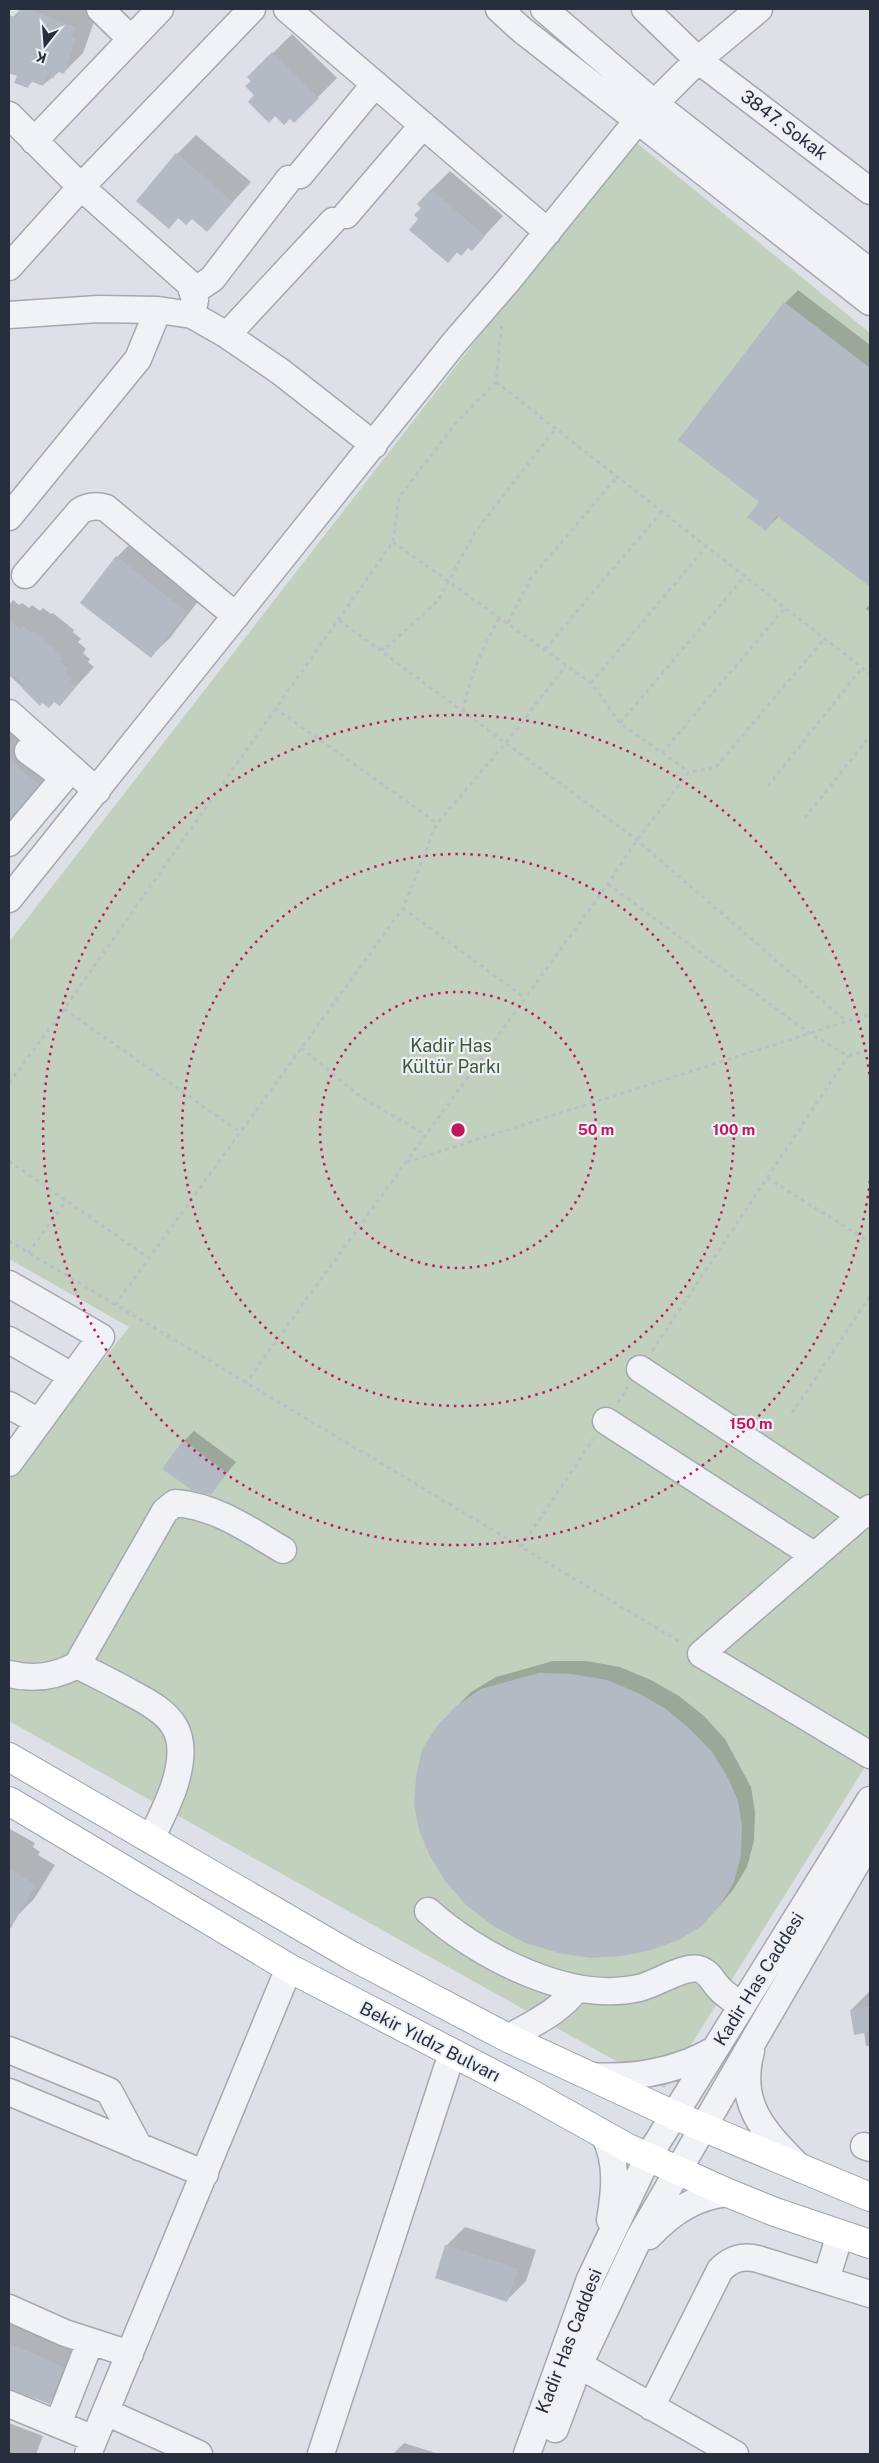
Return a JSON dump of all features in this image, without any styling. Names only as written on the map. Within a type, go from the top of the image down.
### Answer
[{"type":"main road","points":[[9,1757],[352,1956],[508,2038],[674,2115],[870,2197]]},
{"type":"main road","name":"Bekir Yıldız Bulvarı","points":[[9,1801],[290,1968],[604,2135],[678,2172],[728,2193],[870,2244]]},
{"type":"street","points":[[100,9],[131,39]]},
{"type":"street","points":[[34,141],[160,9]]},
{"type":"street","points":[[9,267],[81,187],[252,9]]},
{"type":"street","points":[[287,9],[548,232]]},
{"type":"street","points":[[499,9],[522,30],[647,112],[870,272]]},
{"type":"street","points":[[544,9],[647,112],[870,302]]},
{"type":"street","name":"3847. Sokak","points":[[644,9],[698,60],[870,191]]},
{"type":"street","points":[[9,899],[454,343],[647,112],[698,60],[759,9]]},
{"type":"street","points":[[9,315],[98,309],[158,310],[193,303],[294,177],[375,84]]},
{"type":"street","points":[[9,115],[81,187],[190,284],[193,303],[227,335],[281,372],[374,445]]},
{"type":"street","points":[[227,335],[340,218],[423,125]]},
{"type":"street","points":[[9,517],[138,359],[158,310]]},
{"type":"street","points":[[25,575],[80,511],[90,507],[106,508],[236,616]]},
{"type":"street","points":[[9,713],[97,791]]},
{"type":"street","points":[[9,843],[62,780],[61,775],[28,751]]},
{"type":"street","points":[[9,1284],[101,1337],[9,1462]]},
{"type":"street","points":[[9,1340],[72,1376]]},
{"type":"street","points":[[640,1368],[866,1512],[701,1654],[870,1755]]},
{"type":"street","points":[[9,1405],[39,1422]]},
{"type":"street","points":[[606,1421],[815,1556]]},
{"type":"street","points":[[9,1674],[41,1677],[60,1673],[77,1664],[164,1511],[175,1504],[195,1505],[218,1513],[283,1550]]},
{"type":"street","points":[[77,1664],[153,1704],[170,1718],[179,1736],[181,1755],[176,1781],[151,1840]]},
{"type":"street","name":"Kadir Has Caddesi","points":[[527,2454],[590,2279],[648,2157],[870,1800]]},
{"type":"street","name":"Kadir Has Caddesi","points":[[546,2454],[579,2366],[631,2254],[870,1840]]},
{"type":"street","points":[[428,1911],[456,1934],[488,1953],[542,1977],[578,1988],[602,1991],[639,1988],[671,1977],[685,1968],[694,1968],[706,1972],[720,1990],[742,2006]]},
{"type":"street","points":[[9,2404],[58,2424],[91,2447],[290,1968]]},
{"type":"street","points":[[508,2038],[570,1999],[578,1988]]},
{"type":"street","points":[[755,2037],[747,2072],[751,2106],[766,2133],[801,2169]]},
{"type":"street","points":[[9,2050],[109,2091],[139,2147]]},
{"type":"street","points":[[587,2076],[624,2077],[659,2073],[696,2061],[714,2050]]},
{"type":"street","points":[[321,2454],[452,2053]]},
{"type":"street","points":[[9,2092],[205,2174]]},
{"type":"street","points":[[604,2135],[611,2152],[614,2177],[610,2237]]},
{"type":"street","points":[[631,2254],[677,2211],[699,2199],[728,2193]]},
{"type":"street","points":[[826,2280],[840,2234]]},
{"type":"street","points":[[651,2407],[720,2270],[735,2259],[750,2257],[870,2294]]},
{"type":"street","points":[[9,2308],[90,2342],[130,2354]]},
{"type":"street","points":[[58,2424],[90,2342]]},
{"type":"street","points":[[579,2366],[735,2454]]},
{"type":"street","points":[[106,2412],[199,2454]]},
{"type":"path","points":[[9,1083],[64,1009],[393,542],[400,497],[458,422],[496,382],[506,283]]},
{"type":"path","points":[[496,382],[870,674]]},
{"type":"path","points":[[374,646],[384,650],[404,634],[438,601],[475,532],[556,428]]},
{"type":"path","points":[[508,623],[531,578],[618,476]]},
{"type":"path","points":[[545,649],[662,511]]},
{"type":"path","points":[[393,542],[591,683],[620,723],[689,772]]},
{"type":"path","points":[[591,683],[706,547]]},
{"type":"path","points":[[620,723],[744,577]]},
{"type":"path","points":[[662,753],[785,608]]},
{"type":"path","points":[[463,711],[465,697],[477,665],[500,617]]},
{"type":"path","points":[[339,620],[637,840],[846,1021]]},
{"type":"path","points":[[246,1384],[608,884],[637,840],[689,772],[715,768],[824,639]]},
{"type":"path","points":[[115,1305],[402,908],[437,822],[506,743],[566,665]]},
{"type":"path","points":[[768,786],[862,668]]},
{"type":"path","points":[[275,708],[437,822]]},
{"type":"path","points":[[805,818],[870,736]]},
{"type":"path","points":[[608,884],[809,1033],[848,1056]]},
{"type":"path","points":[[402,908],[525,998]]},
{"type":"path","points":[[64,1009],[240,1132]]},
{"type":"path","points":[[406,1162],[870,1014]]},
{"type":"path","points":[[301,1048],[361,1097],[426,1134]]},
{"type":"path","points":[[521,1548],[848,1056],[870,1050]]},
{"type":"path","points":[[9,1161],[149,1258]]},
{"type":"path","points":[[767,1178],[870,1242]]},
{"type":"path","points":[[28,1253],[66,1201]]},
{"type":"path","points":[[9,1241],[701,1654]]},
{"type":"path","points":[[792,1413],[870,1296]]},
{"type":"green space","name":"Kadir Has Kültür Parkı","points":[[632,139],[870,333],[870,1759],[664,2088],[9,1721],[9,1480],[129,1327],[9,1259],[9,942]]},
{"type":"building","points":[[20,9],[28,9],[75,27],[72,37],[76,38],[64,74],[56,71],[54,78],[46,76],[43,86],[30,81],[28,88],[14,83],[17,76],[9,73],[9,15],[17,18]]},
{"type":"building","points":[[272,52],[319,98],[294,123],[290,119],[284,125],[275,116],[269,123],[248,102],[254,95],[245,86],[251,81],[247,77]]},
{"type":"building","points":[[176,153],[233,202],[207,232],[192,219],[186,225],[178,218],[169,229],[136,201]]},
{"type":"building","points":[[431,189],[485,236],[472,251],[468,248],[461,256],[457,252],[448,263],[409,230],[418,219],[414,215],[421,208],[417,204]]},
{"type":"building","points":[[784,302],[870,368],[870,587],[777,516],[766,531],[747,517],[759,502],[678,440]]},
{"type":"building","points":[[116,556],[187,612],[151,658],[80,603]]},
{"type":"building","points":[[9,620],[20,629],[23,626],[31,633],[33,631],[56,650],[55,652],[63,659],[60,662],[68,669],[65,673],[72,678],[70,681],[76,687],[60,706],[54,702],[49,708],[42,703],[40,706],[22,688],[25,685],[9,672]]},
{"type":"building","points":[[9,759],[39,784],[9,820]]},
{"type":"building","points":[[183,1440],[227,1473],[211,1495],[192,1490],[162,1469]]},
{"type":"building","points":[[539,1673],[572,1674],[607,1680],[638,1693],[666,1709],[691,1730],[712,1752],[728,1778],[738,1801],[742,1826],[741,1855],[734,1882],[720,1905],[702,1926],[679,1940],[651,1950],[622,1956],[591,1958],[559,1953],[525,1943],[495,1927],[467,1906],[445,1881],[429,1854],[419,1830],[414,1804],[416,1777],[422,1749],[437,1726],[456,1706],[481,1689]]},
{"type":"building","points":[[9,1868],[36,1885],[9,1931]]},
{"type":"building","points":[[870,2006],[870,2032],[854,2035],[850,2010]]},
{"type":"building","points":[[445,2245],[518,2269],[507,2302],[435,2278]]},
{"type":"building","points":[[9,2343],[64,2367],[50,2404],[9,2389]]}]
